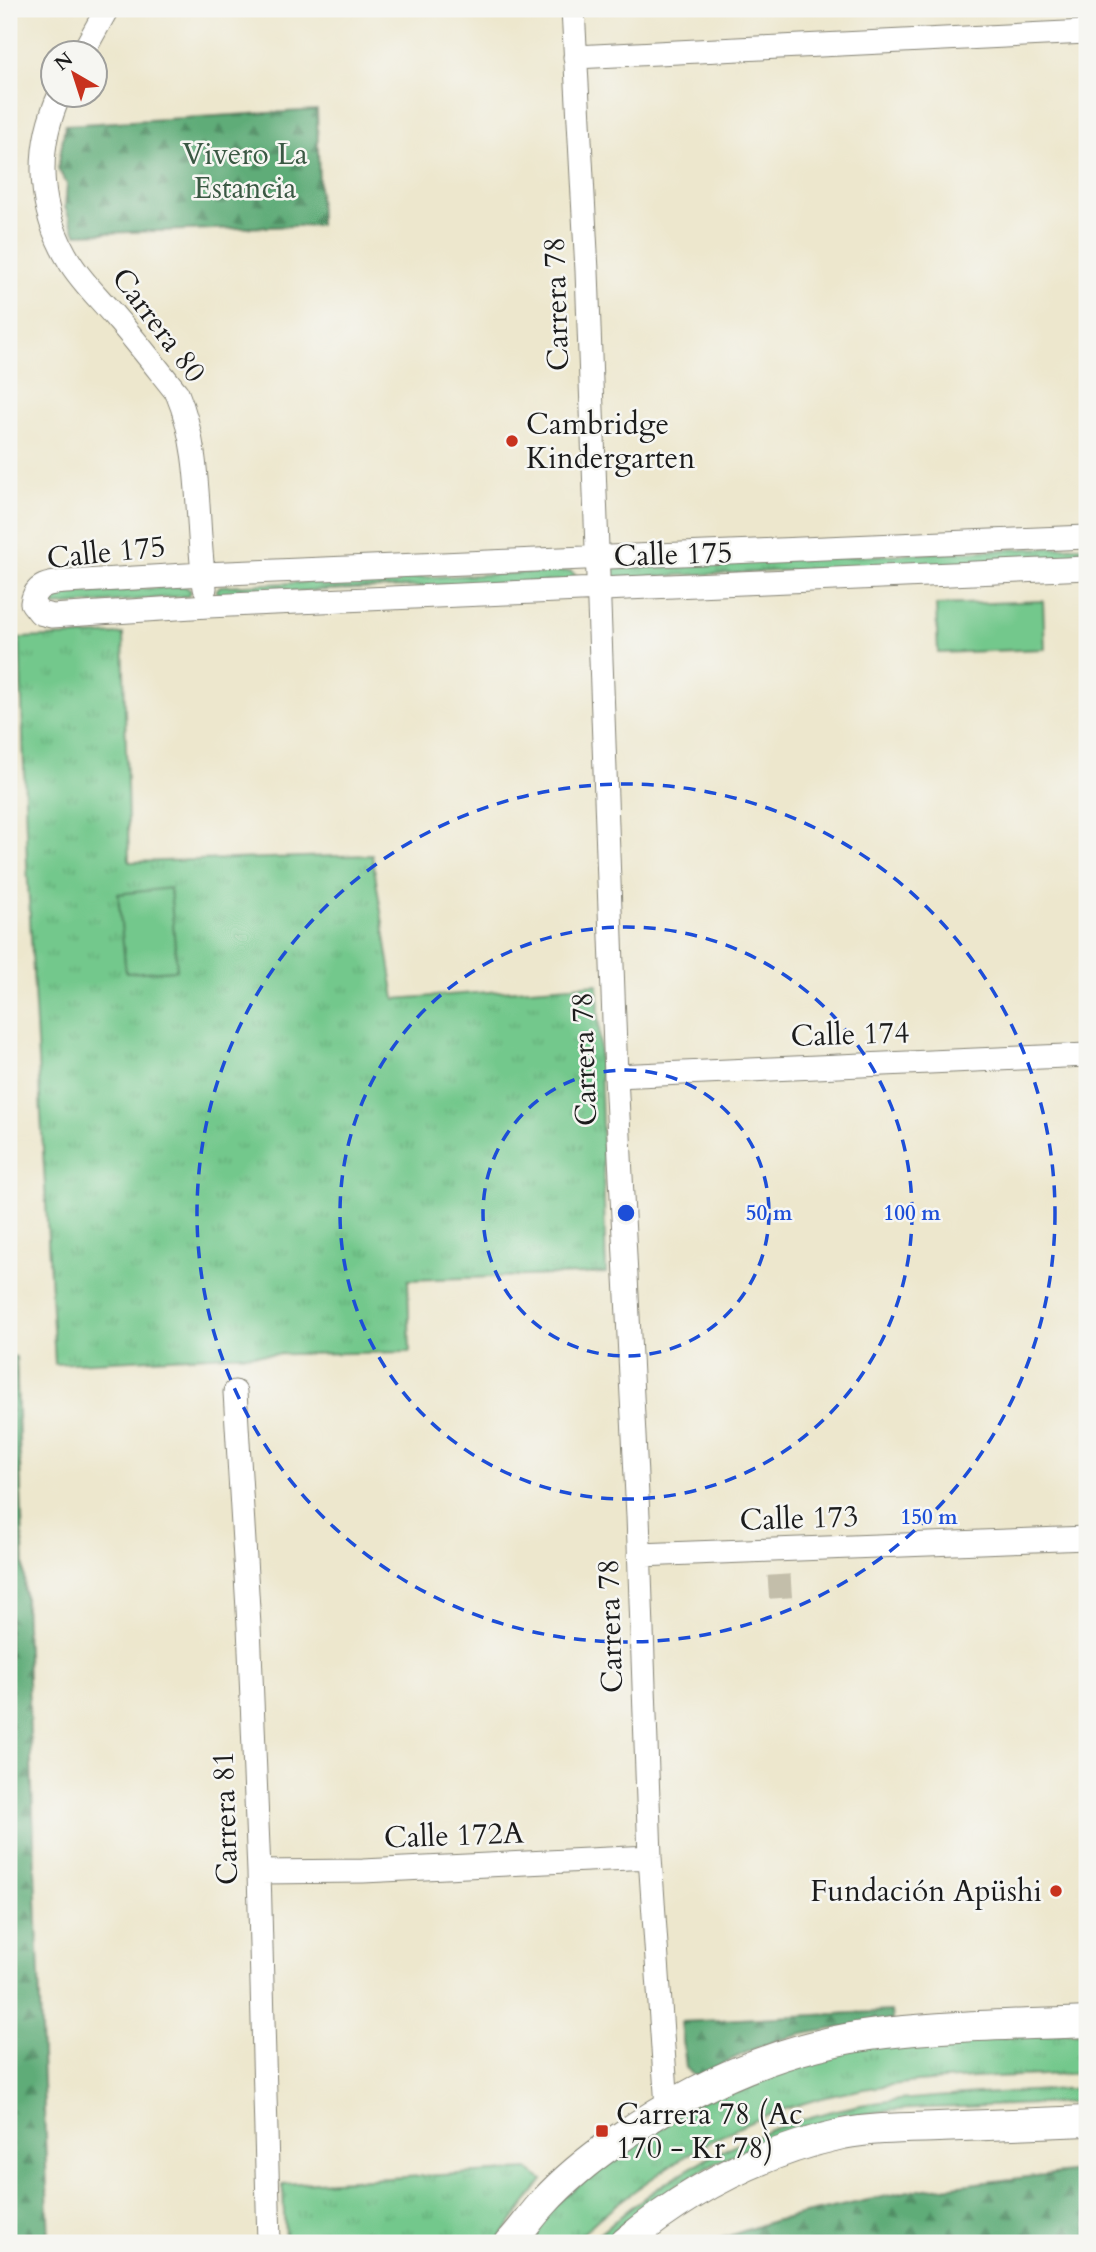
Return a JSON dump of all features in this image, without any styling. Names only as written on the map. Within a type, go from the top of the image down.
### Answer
[{"type":"main road","points":[[510,2243],[545,2201],[574,2173],[606,2148],[667,2107],[738,2071],[788,2053],[839,2040],[885,2033],[1087,2022]]},
{"type":"main road","points":[[625,2243],[652,2220],[692,2193],[751,2164],[797,2146],[844,2134],[880,2129],[1087,2121]]},
{"type":"street","points":[[91,38],[107,9]]},
{"type":"street","name":"Carrera 78","points":[[573,9],[587,271],[616,1076],[639,1555],[650,1857],[667,2107]]},
{"type":"street","points":[[575,57],[1087,32]]},
{"type":"street","name":"Carrera 80","points":[[54,108],[47,127],[41,166],[55,234],[72,265],[177,393],[186,414],[198,496],[208,606]]},
{"type":"street","name":"Calle 175","points":[[1087,537],[203,574],[51,583],[37,589],[32,603],[40,612],[52,616],[208,606],[1087,568]]},
{"type":"street","name":"Calle 174","points":[[616,1076],[1087,1055]]},
{"type":"street","name":"Carrera 81","points":[[235,1392],[249,1626],[259,1872],[259,2203],[269,2243]]},
{"type":"street","name":"Calle 173","points":[[639,1555],[1087,1538]]},
{"type":"street","name":"Calle 172A","points":[[259,1872],[376,1870],[650,1857]]},
{"type":"green space","name":"Vivero La Estancia","points":[[317,110],[320,225],[76,234],[65,207],[67,184],[58,169],[65,125]]},
{"type":"green space","points":[[1087,546],[1087,558],[615,578],[610,572],[614,567]]},
{"type":"green space","points":[[571,571],[576,576],[572,581],[218,594],[216,591],[220,586]]},
{"type":"green space","points":[[185,586],[191,591],[188,596],[54,606],[49,603],[49,598],[54,595]]},
{"type":"green space","points":[[1043,601],[1045,649],[938,653],[936,605]]},
{"type":"green space","points":[[123,634],[129,862],[372,855],[395,999],[598,984],[606,1273],[408,1280],[410,1352],[229,1355],[55,1364],[27,865],[20,638]]},
{"type":"green space","points":[[170,888],[177,970],[126,973],[118,894]]},
{"type":"green space","points":[[9,1355],[16,1357],[49,2243],[9,2243]]},
{"type":"green space","points":[[891,2011],[892,2021],[821,2031],[768,2043],[695,2077],[686,2068],[681,2022]]},
{"type":"green space","points":[[1087,2032],[1087,2073],[911,2083],[842,2093],[808,2102],[744,2125],[684,2157],[618,2203],[574,2243],[523,2243],[557,2203],[631,2143],[694,2104],[777,2069],[857,2047]]},
{"type":"green space","points":[[1087,2088],[1087,2102],[893,2110],[819,2124],[751,2147],[719,2162],[657,2198],[601,2243],[590,2243],[648,2195],[680,2174],[747,2140],[782,2126],[878,2102]]},
{"type":"green space","points":[[529,2170],[543,2180],[496,2243],[285,2243],[283,2184]]},
{"type":"green space","points":[[1087,2170],[1087,2243],[708,2243],[773,2221],[909,2191]]},
{"type":"tunnel","points":[[779,1575],[781,1605]]},
{"type":"place","name":"Cambridge Kindergarten","points":[[512,441]]},
{"type":"place","name":"Fundación Apüshi","points":[[1056,1891]]},
{"type":"place","name":"Carrera 78 (Ac 170 - Kr 78)","points":[[602,2131]]}]
